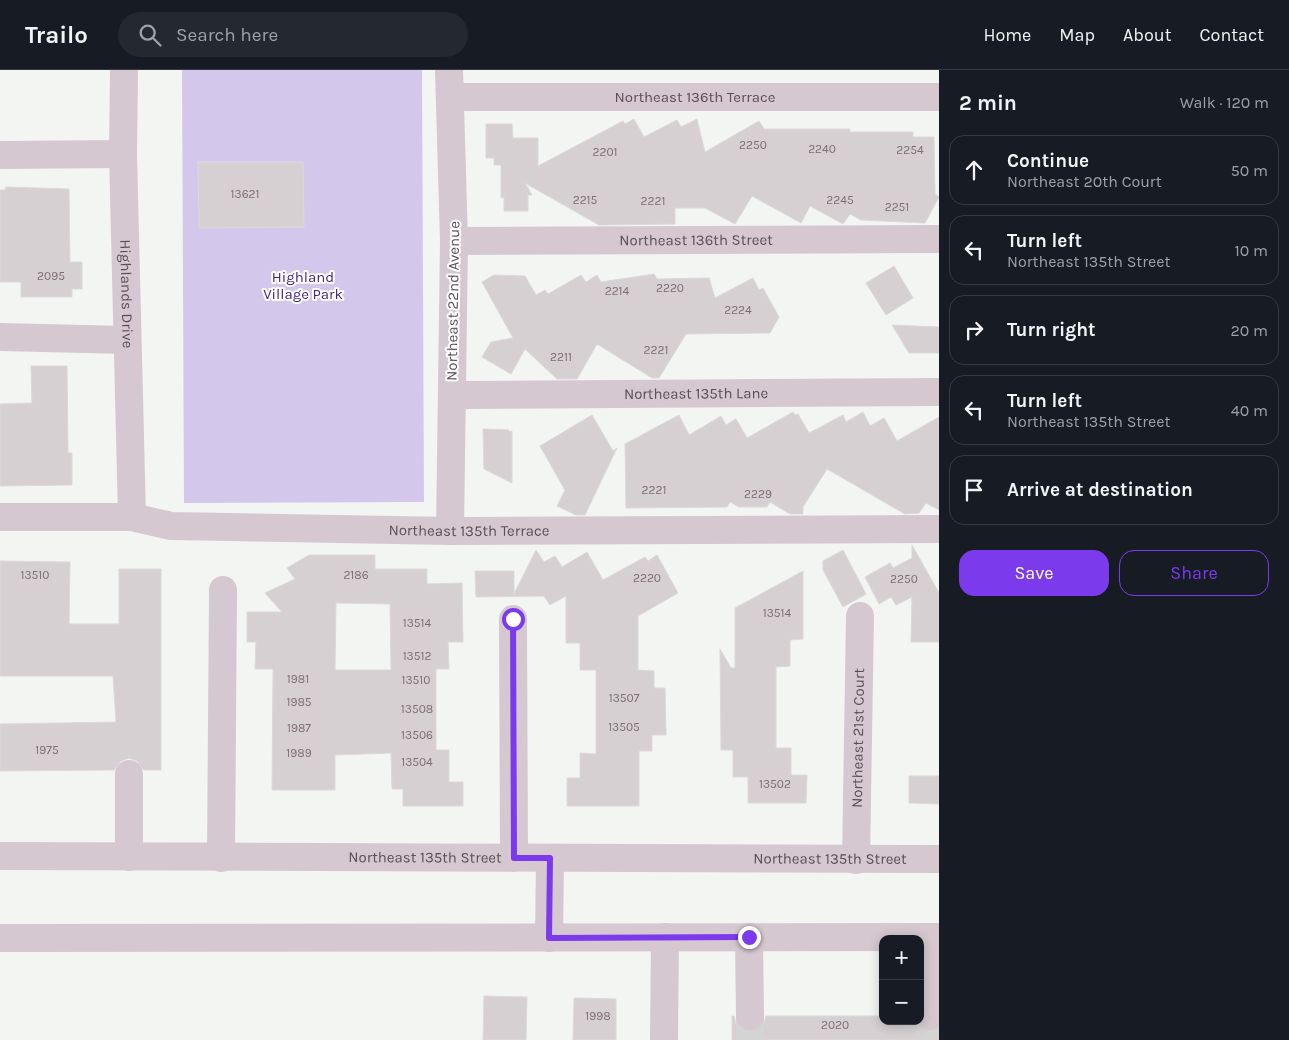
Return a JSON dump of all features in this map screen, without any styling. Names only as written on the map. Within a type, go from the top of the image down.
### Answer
[{"type":"street","name":"Highlands Drive","points":[[124,70],[123,154],[132,517]]},
{"type":"street","name":"Northeast 22nd Avenue","points":[[449,70],[454,242],[450,531]]},
{"type":"street","name":"Northeast 136th Terrace","points":[[450,97],[939,97]]},
{"type":"street","points":[[0,155],[123,154]]},
{"type":"street","name":"Northeast 136th Street","points":[[454,242],[939,239]]},
{"type":"street","points":[[0,337],[127,340]]},
{"type":"street","name":"Northeast 135th Lane","points":[[452,396],[939,392]]},
{"type":"street","name":"Northeast 135th Terrace","points":[[0,517],[132,517],[171,526],[450,531],[939,529]]},
{"type":"street","points":[[221,858],[224,590]]},
{"type":"street","name":"Northeast 21st Court","points":[[856,860],[860,616]]},
{"type":"street","points":[[513,619],[514,858]]},
{"type":"street","points":[[129,774],[129,857]]},
{"type":"street","name":"Northeast 135th Street","points":[[0,856],[939,859]]},
{"type":"street","points":[[549,938],[550,858]]},
{"type":"street","points":[[664,1040],[665,937]]},
{"type":"street","points":[[749,937],[750,1016]]},
{"type":"street","points":[[0,938],[932,937],[930,1016]]},
{"type":"green space","name":"Highland Village Park","points":[[182,70],[422,70],[424,502],[184,503]]},
{"type":"building","points":[[634,119],[644,137],[677,120],[681,127],[697,119],[705,152],[759,121],[764,129],[850,129],[850,132],[913,132],[913,137],[934,137],[935,194],[939,197],[925,223],[861,220],[850,214],[843,224],[810,206],[801,223],[752,196],[735,224],[705,208],[675,208],[675,224],[599,225],[525,183],[532,195],[528,195],[528,211],[504,211],[504,197],[501,198],[501,165],[494,165],[494,158],[486,158],[486,124],[512,124],[513,138],[538,138],[538,166],[623,121],[625,124]]},
{"type":"building","points":[[198,162],[303,162],[304,227],[199,228]]},
{"type":"building","points":[[6,187],[69,189],[70,262],[82,262],[82,289],[72,289],[72,297],[21,297],[21,282],[0,282],[0,190],[5,190]]},
{"type":"building","points":[[894,266],[913,298],[886,315],[866,283]]},
{"type":"building","points":[[654,274],[657,279],[709,278],[715,298],[753,278],[759,290],[763,288],[779,317],[770,333],[686,334],[659,378],[652,378],[597,344],[577,379],[557,379],[525,349],[511,374],[482,357],[491,342],[513,338],[482,282],[494,275],[525,276],[536,295],[545,290],[548,294],[581,275],[586,282],[597,275],[601,282]]},
{"type":"building","points":[[892,325],[939,327],[939,353],[909,353]]},
{"type":"building","points":[[31,366],[67,366],[68,453],[72,453],[72,485],[0,486],[0,404],[32,403]]},
{"type":"building","points":[[793,412],[795,415],[798,414],[809,433],[843,415],[846,422],[863,412],[870,426],[884,418],[897,441],[939,417],[939,510],[926,503],[919,513],[905,514],[827,469],[803,507],[803,514],[790,514],[770,502],[767,507],[739,507],[730,502],[727,507],[626,508],[625,444],[679,415],[689,435],[721,416],[726,425],[736,419],[747,438]]},
{"type":"building","points":[[592,415],[613,451],[617,448],[585,515],[576,515],[557,506],[565,490],[540,446]]},
{"type":"building","points":[[483,429],[512,431],[512,483],[484,469]]},
{"type":"building","points":[[912,545],[939,593],[939,642],[911,642],[912,597],[896,605],[891,597],[879,604],[865,577],[890,563],[893,568],[912,558]]},
{"type":"building","points":[[536,550],[544,562],[555,556],[562,567],[587,552],[603,580],[645,557],[648,561],[657,555],[678,593],[638,616],[638,670],[654,671],[654,688],[665,688],[666,735],[652,735],[652,751],[639,751],[639,806],[567,806],[567,778],[580,778],[580,753],[596,754],[596,670],[580,670],[580,643],[566,643],[566,596],[550,605],[544,596],[476,597],[475,571],[514,571],[514,594]]},
{"type":"building","points":[[843,550],[866,594],[843,607],[823,570],[823,561]]},
{"type":"building","points":[[309,555],[375,555],[375,569],[427,569],[427,584],[462,583],[463,642],[448,642],[449,669],[436,669],[436,750],[449,750],[449,782],[463,782],[463,806],[403,806],[403,789],[392,789],[391,753],[335,755],[335,790],[272,790],[273,669],[255,669],[256,642],[247,642],[247,612],[282,612],[265,593],[295,579],[287,568]],"holes":[[[336,603],[390,604],[391,670],[335,670]]]},
{"type":"building","points":[[0,561],[70,562],[69,624],[119,624],[119,569],[161,569],[161,770],[144,770],[137,761],[129,758],[121,761],[114,770],[0,771],[0,724],[116,722],[113,676],[0,676]]},
{"type":"building","points":[[803,571],[803,639],[790,640],[790,666],[776,667],[776,748],[791,748],[791,775],[807,775],[806,803],[748,803],[748,777],[733,777],[733,750],[721,750],[720,649],[731,668],[735,668],[735,608]]},
{"type":"building","points":[[909,776],[939,776],[939,804],[909,803]]},
{"type":"building","points":[[484,996],[527,997],[526,1040],[483,1040]]},
{"type":"building","points":[[574,998],[616,999],[616,1040],[573,1040]]},
{"type":"building","points":[[732,1016],[734,1016],[736,1024],[750,1032],[758,1029],[764,1023],[766,1016],[879,1016],[879,1025],[920,1025],[924,1030],[932,1031],[939,1029],[939,1040],[732,1040]]},
{"type":"tunnel","points":[[750,1016],[750,1040]]},
{"type":"tunnel","points":[[930,1016],[930,1040]]},
{"type":"route","points":[[513,619],[514,858],[550,858],[549,938],[749,937]]}]
